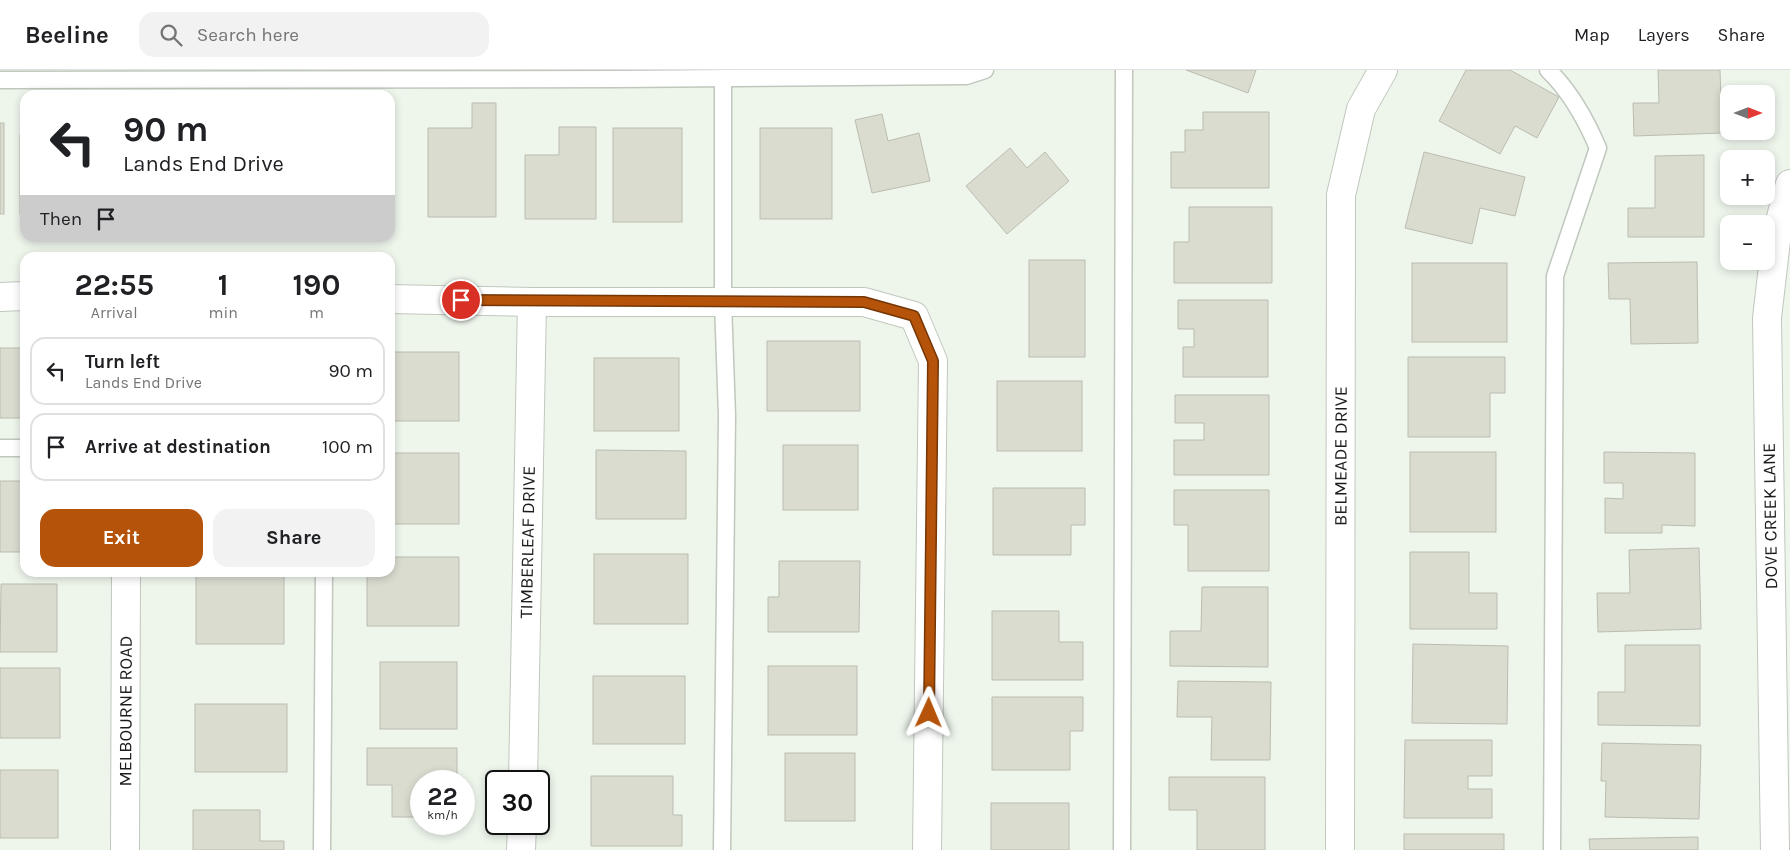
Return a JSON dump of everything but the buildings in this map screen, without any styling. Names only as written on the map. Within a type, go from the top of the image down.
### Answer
[{"type":"street","name":"BELMEADE DRIVE","points":[[1340,850],[1341,195],[1361,109],[1384,70]]},
{"type":"street","name":"DOVE CREEK LANE","points":[[1775,850],[1767,318],[1777,232],[1790,184]]},
{"type":"street","points":[[0,297],[20,296]]},
{"type":"street","points":[[395,299],[532,302],[864,302],[914,316],[933,361],[927,850]]},
{"type":"street","name":"TIMBERLEAF DRIVE","points":[[523,770],[532,302]]},
{"type":"street","name":"MELBOURNE ROAD","points":[[125,850],[126,577]]},
{"type":"street","points":[[521,850],[522,835]]},
{"type":"lane","points":[[0,80],[966,76],[985,70]]},
{"type":"lane","points":[[1122,850],[1124,70]]},
{"type":"lane","points":[[1548,70],[1588,122],[1598,148],[1555,276],[1552,850]]},
{"type":"lane","points":[[722,850],[727,416],[723,302],[723,78]]},
{"type":"lane","points":[[0,448],[20,448]]},
{"type":"lane","points":[[322,850],[324,577]]},
{"type":"route","points":[[461,300],[532,302],[864,302],[914,316],[933,361],[929,713]]}]
